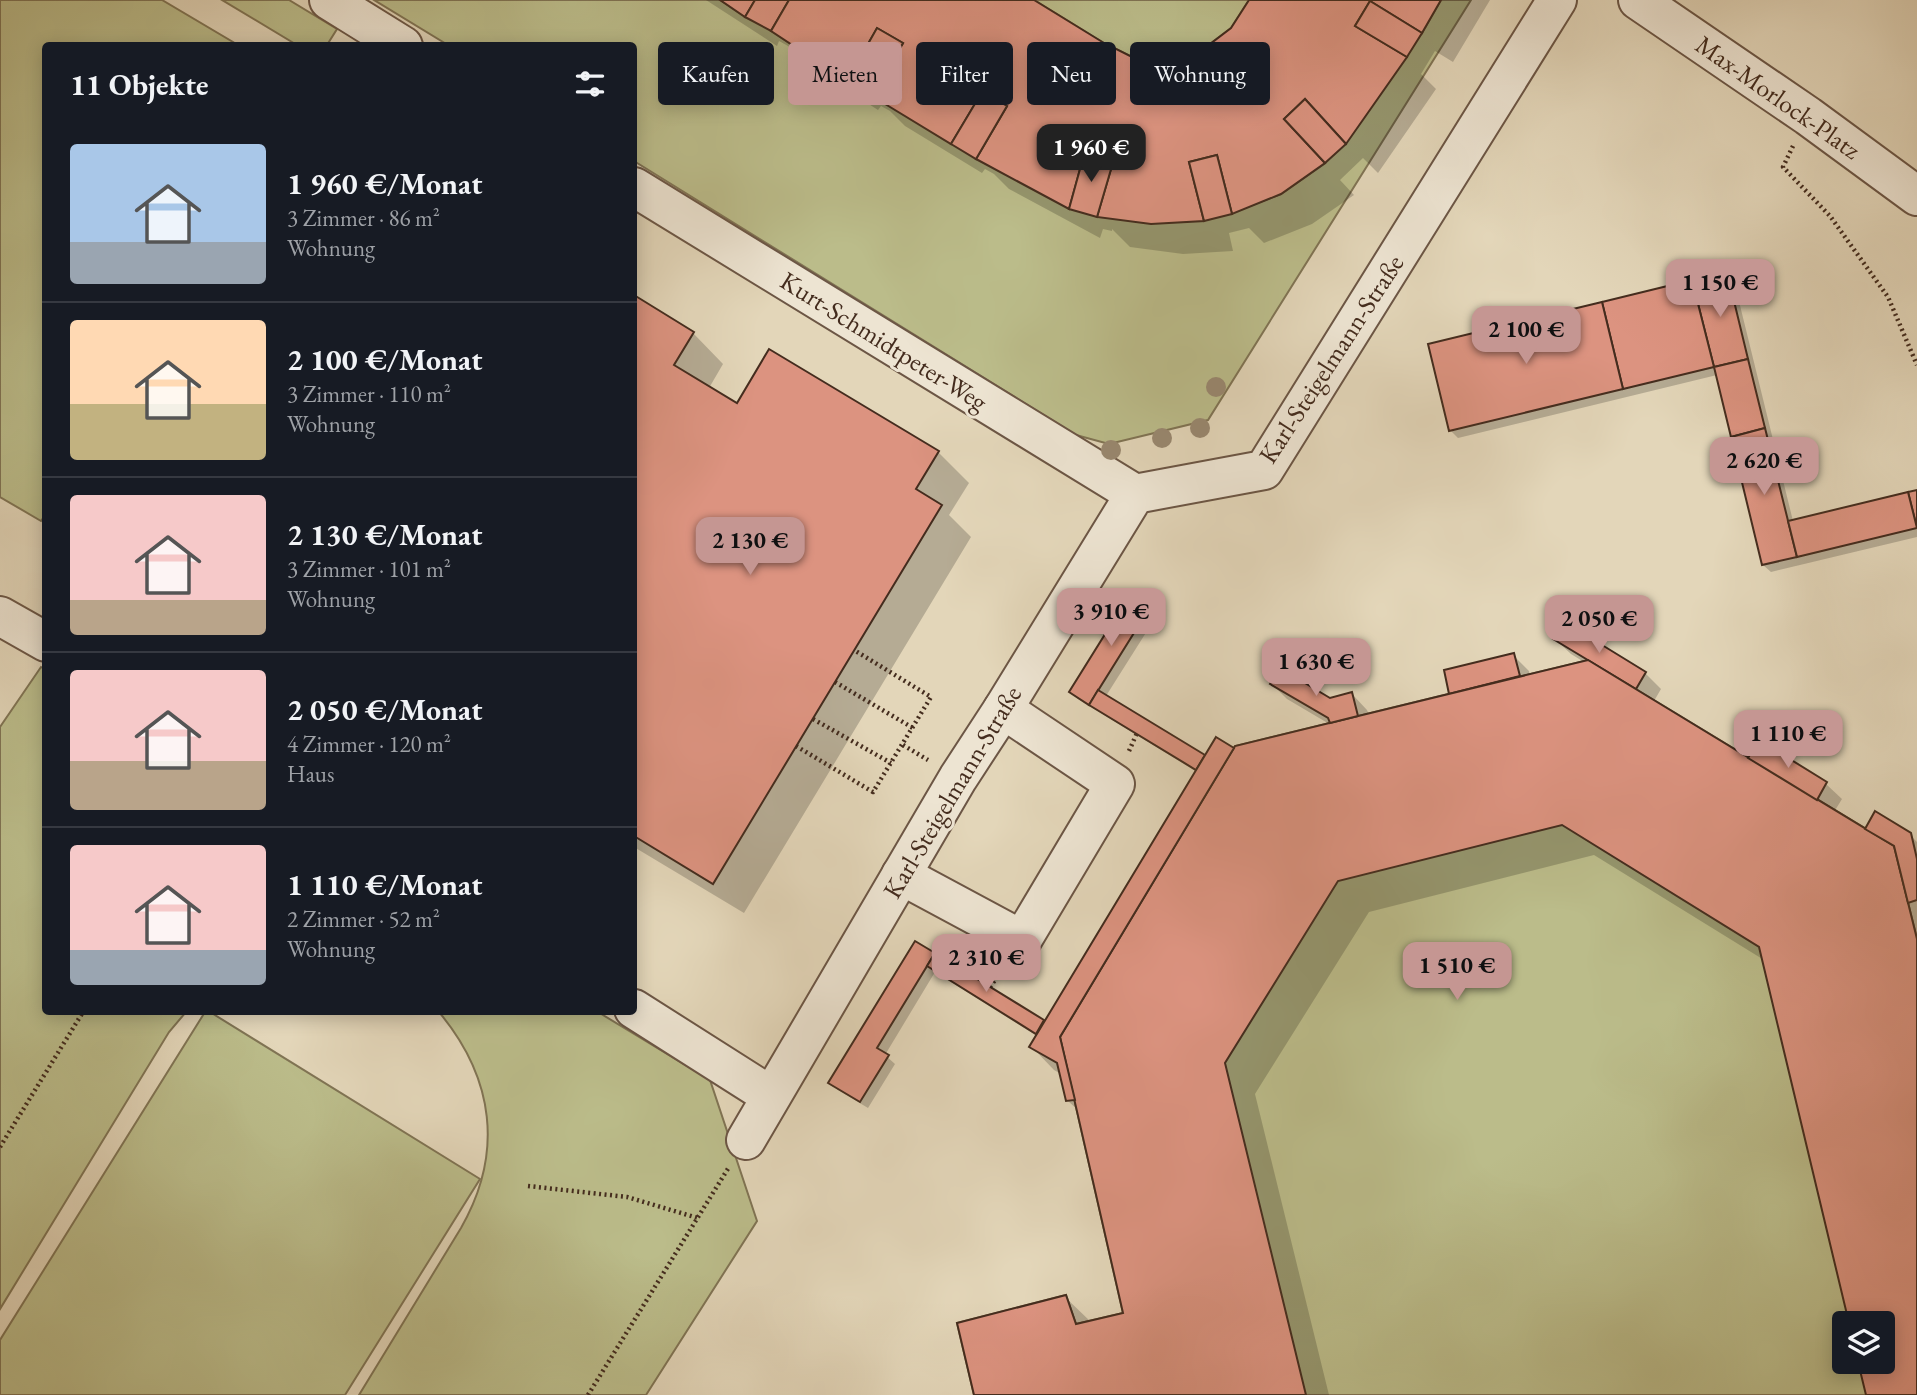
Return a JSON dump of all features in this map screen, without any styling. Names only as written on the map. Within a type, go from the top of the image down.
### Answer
[{"type":"street","points":[[329,0],[397,42]]},
{"type":"street","name":"Karl-Steigelmann-Straße","points":[[746,1140],[958,778],[1135,494],[1264,470],[1557,0]]},
{"type":"street","name":"Max-Morlock-Platz","points":[[1639,0],[1808,116],[1917,196]]},
{"type":"street","name":"Kurt-Schmidtpeter-Weg","points":[[637,189],[1135,494]]},
{"type":"street","points":[[0,615],[42,640]]},
{"type":"street","points":[[901,875],[1022,940],[1115,785],[1003,709]]},
{"type":"street","points":[[637,1011],[771,1096]]},
{"type":"path","points":[[1783,167],[1830,216],[1888,298],[1917,365]]},
{"type":"path","points":[[796,746],[873,792],[913,728],[931,697],[854,650]]},
{"type":"path","points":[[835,682],[913,728]]},
{"type":"path","points":[[813,719],[891,764]]},
{"type":"path","points":[[0,1147],[81,1015]]},
{"type":"path","points":[[588,1395],[746,1140]]},
{"type":"path","points":[[528,1186],[627,1197],[698,1218]]},
{"type":"green space","points":[[0,0],[162,0],[233,42],[42,42],[42,520],[0,497]]},
{"type":"green space","points":[[222,0],[289,0],[337,29],[329,42],[292,42]]},
{"type":"green space","points":[[374,0],[720,0],[745,16],[789,0],[771,31],[788,42],[788,105],[902,105],[902,100],[1232,213],[1281,194],[1324,164],[1422,33],[1441,0],[1471,0],[1208,420],[1109,444],[1076,435],[637,163],[637,42],[443,42]]},
{"type":"green space","points":[[1034,0],[1249,0],[1231,28],[1213,42],[1130,42],[1130,56],[1116,49],[1116,42],[1102,42]]},
{"type":"green space","points":[[1588,660],[1894,846],[1917,939],[1917,1395],[974,1395],[957,1323],[1066,1295],[1076,1324],[1123,1313],[1060,1037],[1235,746]]},
{"type":"green space","points":[[42,668],[42,1015],[183,1015],[169,1032],[0,1309],[0,727]]},
{"type":"green space","points":[[203,1015],[215,1015],[480,1179],[345,1395],[0,1395],[0,1340]]},
{"type":"green space","points":[[441,1015],[603,1015],[710,1080],[757,1221],[646,1395],[359,1395],[461,1228],[475,1200],[483,1172],[487,1117],[472,1063],[458,1037]]},
{"type":"building","points":[[720,0],[755,0],[745,17]]},
{"type":"building","points":[[755,0],[789,0],[771,31],[745,17]]},
{"type":"building","points":[[789,0],[1034,0],[1102,42],[1027,42],[1027,105],[1116,105],[1116,49],[1130,56],[1130,105],[1270,105],[1270,42],[1213,42],[1231,28],[1249,0],[1441,0],[1422,33],[1370,1],[1355,26],[1407,57],[1346,144],[1305,99],[1284,119],[1325,163],[1281,194],[1232,214],[1217,155],[1189,162],[1204,221],[1151,224],[1097,217],[1114,159],[1085,151],[1069,209],[976,159],[1005,105],[1013,105],[1013,42],[916,42],[916,105],[974,105],[951,144],[887,105],[902,105],[902,42],[877,28],[869,42],[788,42],[771,31]]},
{"type":"building","points":[[1370,1],[1422,33],[1407,57],[1355,26]]},
{"type":"building","points":[[877,28],[901,42],[869,42]]},
{"type":"building","points":[[1305,99],[1346,144],[1325,163],[1284,119]]},
{"type":"building","points":[[974,105],[1007,106],[976,159],[951,144]]},
{"type":"building","points":[[1085,151],[1114,159],[1097,217],[1069,209]]},
{"type":"building","points":[[1217,155],[1232,214],[1204,221],[1189,162]]},
{"type":"building","points":[[1727,272],[1748,359],[1714,367],[1692,280]]},
{"type":"building","points":[[1692,280],[1714,367],[1623,389],[1602,302]]},
{"type":"building","points":[[637,297],[694,332],[674,365],[737,403],[769,349],[939,451],[916,489],[942,505],[713,884],[637,838]]},
{"type":"building","points":[[1602,302],[1623,389],[1449,431],[1428,344]]},
{"type":"building","points":[[1748,359],[1765,428],[1731,437],[1714,367]]},
{"type":"building","points":[[1765,428],[1797,557],[1762,565],[1731,437]]},
{"type":"building","points":[[1917,490],[1917,528],[1908,492]]},
{"type":"building","points":[[1908,492],[1917,528],[1797,557],[1788,521]]},
{"type":"building","points":[[1132,591],[1152,604],[1089,705],[1069,692]]},
{"type":"building","points":[[1563,621],[1646,672],[1636,689],[1553,639]]},
{"type":"building","points":[[1514,653],[1520,676],[1449,694],[1444,670]]},
{"type":"building","points":[[1588,660],[1894,846],[1917,939],[1917,1395],[1866,1395],[1861,1374],[1895,1374],[1895,1311],[1846,1311],[1759,947],[1562,825],[1338,881],[1225,1063],[1306,1395],[974,1395],[957,1323],[1066,1295],[1076,1324],[1123,1313],[1060,1037],[1235,746]]},
{"type":"building","points":[[1280,668],[1330,698],[1352,692],[1358,716],[1330,723],[1328,718],[1270,684]]},
{"type":"building","points":[[1098,690],[1205,755],[1196,770],[1089,705]]},
{"type":"building","points":[[1216,737],[1234,748],[1060,1037],[1075,1100],[1066,1101],[1057,1063],[1029,1047]]},
{"type":"building","points":[[1759,740],[1827,782],[1817,800],[1748,758]]},
{"type":"building","points":[[1875,811],[1911,833],[1917,859],[1917,900],[1908,903],[1894,846],[1865,829]]},
{"type":"building","points":[[915,941],[935,953],[877,1048],[889,1055],[860,1102],[828,1083]]},
{"type":"building","points":[[935,953],[1044,1020],[1036,1034],[927,966]]}]
